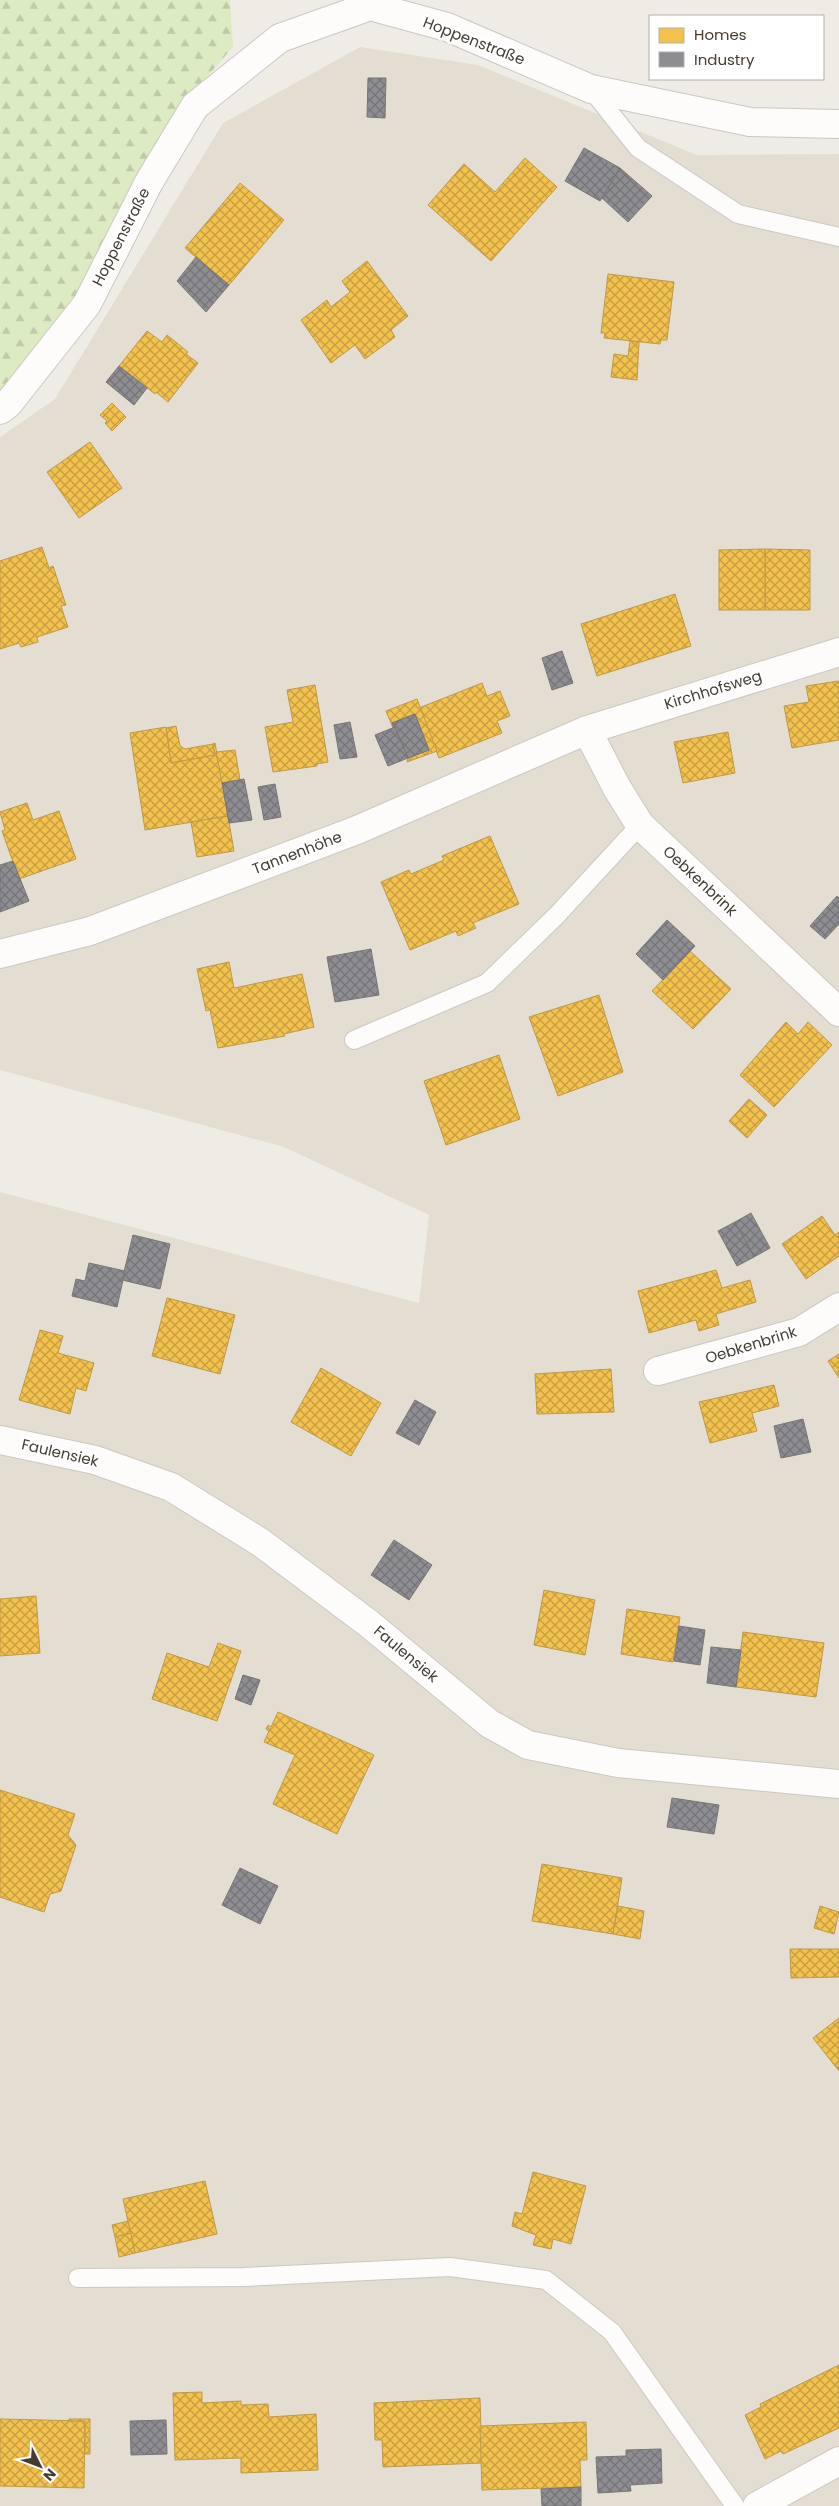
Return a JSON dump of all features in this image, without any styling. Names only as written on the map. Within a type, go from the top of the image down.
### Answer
[{"type":"street","name":"Hoppenstraße","points":[[0,410],[8,404],[87,304],[149,182],[195,106],[280,38],[370,6],[447,27],[592,89],[750,122],[839,124]]},
{"type":"street","name":"Kirchhofsweg","points":[[587,730],[839,652]]},
{"type":"street","name":"Oebkenbrink","points":[[587,730],[617,788],[640,825],[839,1012]]},
{"type":"street","name":"Tannenhöhe","points":[[0,954],[90,931],[358,830],[587,730]]},
{"type":"street","name":"Oebkenbrink","points":[[658,1372],[799,1332],[839,1307]]},
{"type":"street","name":"Faulensiek","points":[[0,1440],[95,1460],[171,1487],[260,1542],[368,1622],[490,1724],[528,1744],[618,1763],[839,1784]]},
{"type":"street","points":[[757,2506],[839,2461]]},
{"type":"lane","points":[[592,89],[638,148],[738,214],[839,237]]},
{"type":"lane","points":[[354,1040],[487,983],[558,915],[640,825]]},
{"type":"lane","points":[[78,2278],[244,2278],[450,2267],[546,2280],[612,2332],[735,2506]]},
{"type":"shaded area","points":[[360,47],[478,65],[697,155],[839,154],[839,2506],[0,2506],[0,1192],[419,1303],[429,1215],[284,1147],[0,1070],[0,437],[55,399],[223,123]]},
{"type":"green space","points":[[0,0],[230,0],[233,47],[185,102],[77,299],[0,396]]},
{"type":"building: Homes","points":[[525,158],[557,187],[491,261],[428,205],[464,164],[495,192]]},
{"type":"building: Homes","points":[[240,183],[284,220],[229,285],[185,248]]},
{"type":"building: Homes","points":[[367,261],[408,316],[391,330],[395,337],[365,359],[355,345],[331,363],[301,320],[327,300],[331,307],[350,292],[342,281]]},
{"type":"building: Homes","points":[[608,274],[674,282],[667,340],[661,340],[660,344],[604,338],[605,333],[601,333]]},
{"type":"building: Homes","points":[[147,331],[162,342],[167,335],[198,363],[168,402],[119,366]]},
{"type":"building: Homes","points":[[630,341],[639,342],[637,380],[611,377],[614,354],[628,356]]},
{"type":"building: Homes","points":[[112,403],[126,417],[112,431],[105,423],[107,421],[100,415]]},
{"type":"building: Homes","points":[[90,442],[122,488],[79,518],[47,472]]},
{"type":"building: Homes","points":[[42,547],[49,568],[53,566],[66,605],[61,606],[68,627],[37,637],[38,642],[21,647],[19,643],[0,649],[0,561]]},
{"type":"building: Homes","points":[[765,549],[810,550],[810,610],[765,610]]},
{"type":"building: Homes","points":[[765,549],[765,610],[719,610],[719,550]]},
{"type":"building: Homes","points":[[675,594],[691,646],[597,676],[581,624]]},
{"type":"building: Homes","points":[[839,681],[839,740],[792,748],[784,706],[809,702],[806,686]]},
{"type":"building: Homes","points":[[482,683],[487,696],[500,691],[510,716],[497,721],[502,733],[439,758],[419,708]]},
{"type":"building: Homes","points":[[315,685],[328,762],[317,764],[317,766],[273,772],[265,727],[293,722],[287,690]]},
{"type":"building: Homes","points":[[417,699],[437,751],[407,762],[408,758],[429,750],[415,714],[392,723],[393,728],[386,711]]},
{"type":"building: Homes","points":[[176,726],[180,746],[185,749],[213,744],[215,755],[171,763],[166,728]]},
{"type":"building: Homes","points":[[166,727],[171,763],[215,755],[213,744],[215,743],[228,816],[145,830],[130,733]]},
{"type":"building: Homes","points":[[728,732],[735,773],[683,783],[674,742]]},
{"type":"building: Homes","points":[[235,750],[240,780],[222,783],[216,752]]},
{"type":"building: Homes","points":[[27,803],[33,820],[59,811],[76,859],[19,879],[2,831],[5,830],[0,812]]},
{"type":"building: Homes","points":[[228,816],[234,851],[197,857],[191,822]]},
{"type":"building: Homes","points":[[490,836],[519,904],[473,923],[476,928],[458,936],[456,931],[410,950],[381,882],[409,870],[411,874],[444,860],[442,856]]},
{"type":"building: Homes","points":[[690,951],[731,989],[693,1029],[652,991]]},
{"type":"building: Homes","points":[[229,962],[234,988],[302,974],[314,1027],[284,1034],[285,1036],[218,1048],[210,1010],[206,1011],[197,969]]},
{"type":"building: Homes","points":[[599,995],[623,1072],[558,1096],[529,1017]]},
{"type":"building: Homes","points":[[786,1022],[798,1034],[808,1022],[832,1045],[774,1107],[740,1075]]},
{"type":"building: Homes","points":[[499,1055],[520,1119],[446,1145],[424,1081]]},
{"type":"building: Homes","points":[[749,1099],[767,1115],[747,1138],[729,1121]]},
{"type":"building: Homes","points":[[822,1216],[835,1235],[839,1232],[839,1256],[806,1279],[782,1244]]},
{"type":"building: Homes","points":[[716,1270],[722,1288],[750,1280],[756,1302],[716,1314],[719,1325],[699,1331],[696,1320],[649,1333],[638,1291]]},
{"type":"building: Homes","points":[[167,1298],[235,1315],[220,1374],[152,1356]]},
{"type":"building: Homes","points":[[40,1330],[63,1336],[58,1353],[94,1363],[86,1391],[76,1388],[70,1414],[19,1400]]},
{"type":"building: Homes","points":[[839,1354],[839,1378],[828,1361]]},
{"type":"building: Homes","points":[[321,1368],[381,1403],[351,1456],[291,1422]]},
{"type":"building: Homes","points":[[611,1369],[614,1412],[537,1414],[535,1374]]},
{"type":"building: Homes","points":[[774,1385],[779,1406],[752,1413],[757,1431],[710,1443],[699,1402]]},
{"type":"building: Homes","points":[[544,1590],[595,1600],[585,1655],[534,1645]]},
{"type":"building: Homes","points":[[36,1596],[40,1653],[0,1656],[0,1599]]},
{"type":"building: Homes","points":[[627,1609],[680,1617],[673,1662],[621,1654]]},
{"type":"building: Homes","points":[[743,1632],[824,1643],[816,1697],[736,1687]]},
{"type":"building: Homes","points":[[218,1643],[241,1651],[217,1721],[152,1699],[167,1653],[209,1667]]},
{"type":"building: Homes","points":[[278,1712],[374,1755],[337,1834],[273,1804],[295,1755],[264,1742],[269,1731],[266,1729],[268,1725],[271,1727]]},
{"type":"building: Homes","points":[[0,1790],[75,1814],[68,1835],[76,1845],[61,1891],[50,1894],[44,1912],[0,1897]]},
{"type":"building: Homes","points":[[542,1864],[622,1878],[613,1934],[532,1921]]},
{"type":"building: Homes","points":[[618,1906],[644,1911],[640,1939],[613,1934]]},
{"type":"building: Homes","points":[[820,1906],[839,1912],[834,1934],[814,1928]]},
{"type":"building: Homes","points":[[790,1949],[839,1949],[839,1977],[791,1978]]},
{"type":"building: Homes","points":[[839,2018],[839,2071],[813,2038]]},
{"type":"building: Homes","points":[[533,2172],[586,2186],[571,2244],[553,2239],[551,2249],[533,2245],[536,2235],[512,2226],[515,2212],[522,2214]]},
{"type":"building: Homes","points":[[205,2181],[217,2234],[135,2253],[123,2199]]},
{"type":"building: Homes","points":[[128,2221],[131,2233],[115,2237],[112,2225]]},
{"type":"building: Homes","points":[[131,2233],[135,2253],[119,2257],[115,2237]]},
{"type":"building: Homes","points":[[839,2365],[839,2428],[783,2454],[781,2451],[765,2459],[745,2415],[761,2407],[760,2404]]},
{"type":"building: Homes","points":[[202,2392],[202,2403],[241,2401],[241,2405],[268,2404],[269,2417],[316,2414],[318,2470],[241,2473],[241,2458],[175,2460],[173,2393]]},
{"type":"building: Homes","points":[[480,2398],[482,2463],[383,2467],[382,2440],[375,2440],[374,2403]]},
{"type":"building: Homes","points":[[0,2419],[85,2421],[84,2488],[0,2486]]},
{"type":"building: Homes","points":[[69,2419],[90,2419],[90,2454],[85,2454],[85,2421],[69,2421]]},
{"type":"building: Homes","points":[[586,2422],[587,2460],[580,2460],[581,2487],[482,2490],[480,2426]]},
{"type":"building: Industry","points":[[368,78],[386,78],[385,118],[367,117]]},
{"type":"building: Industry","points":[[584,148],[620,168],[600,201],[565,181]]},
{"type":"building: Industry","points":[[620,168],[652,196],[628,222],[602,198]]},
{"type":"building: Industry","points":[[196,257],[229,285],[206,312],[177,281]]},
{"type":"building: Industry","points":[[119,366],[147,388],[134,405],[106,382]]},
{"type":"building: Industry","points":[[562,651],[573,683],[552,690],[542,658]]},
{"type":"building: Industry","points":[[415,714],[429,750],[408,758],[392,723]]},
{"type":"building: Industry","points":[[350,722],[357,757],[340,759],[334,725]]},
{"type":"building: Industry","points":[[395,727],[408,758],[388,766],[375,735]]},
{"type":"building: Industry","points":[[244,779],[252,820],[229,823],[222,783]]},
{"type":"building: Industry","points":[[275,784],[281,817],[264,820],[258,787]]},
{"type":"building: Industry","points":[[13,861],[29,901],[0,912],[0,865]]},
{"type":"building: Industry","points":[[837,896],[839,898],[839,924],[825,939],[810,926]]},
{"type":"building: Industry","points":[[667,920],[695,946],[663,980],[636,954]]},
{"type":"building: Industry","points":[[371,949],[379,995],[335,1002],[327,957]]},
{"type":"building: Industry","points":[[751,1213],[770,1248],[754,1257],[735,1222]]},
{"type":"building: Industry","points":[[735,1222],[754,1257],[737,1266],[718,1231]]},
{"type":"building: Industry","points":[[133,1235],[170,1244],[160,1289],[122,1280]]},
{"type":"building: Industry","points":[[89,1263],[125,1271],[117,1307],[72,1296],[76,1279],[85,1281]]},
{"type":"building: Industry","points":[[415,1400],[436,1412],[419,1445],[396,1433]]},
{"type":"building: Industry","points":[[803,1419],[811,1452],[781,1458],[774,1426]]},
{"type":"building: Industry","points":[[394,1540],[432,1565],[409,1600],[371,1575]]},
{"type":"building: Industry","points":[[679,1626],[705,1630],[700,1665],[674,1661]]},
{"type":"building: Industry","points":[[711,1647],[741,1650],[736,1687],[707,1683]]},
{"type":"building: Industry","points":[[243,1675],[260,1680],[251,1705],[235,1699]]},
{"type":"building: Industry","points":[[672,1798],[719,1805],[714,1834],[667,1827]]},
{"type":"building: Industry","points":[[240,1868],[278,1886],[260,1924],[222,1905]]},
{"type":"building: Industry","points":[[166,2420],[167,2454],[131,2455],[130,2421]]},
{"type":"building: Industry","points":[[661,2449],[662,2483],[630,2485],[631,2491],[598,2493],[596,2457],[626,2456],[626,2450]]},
{"type":"building: Industry","points":[[581,2487],[581,2506],[542,2506],[541,2489]]}]
